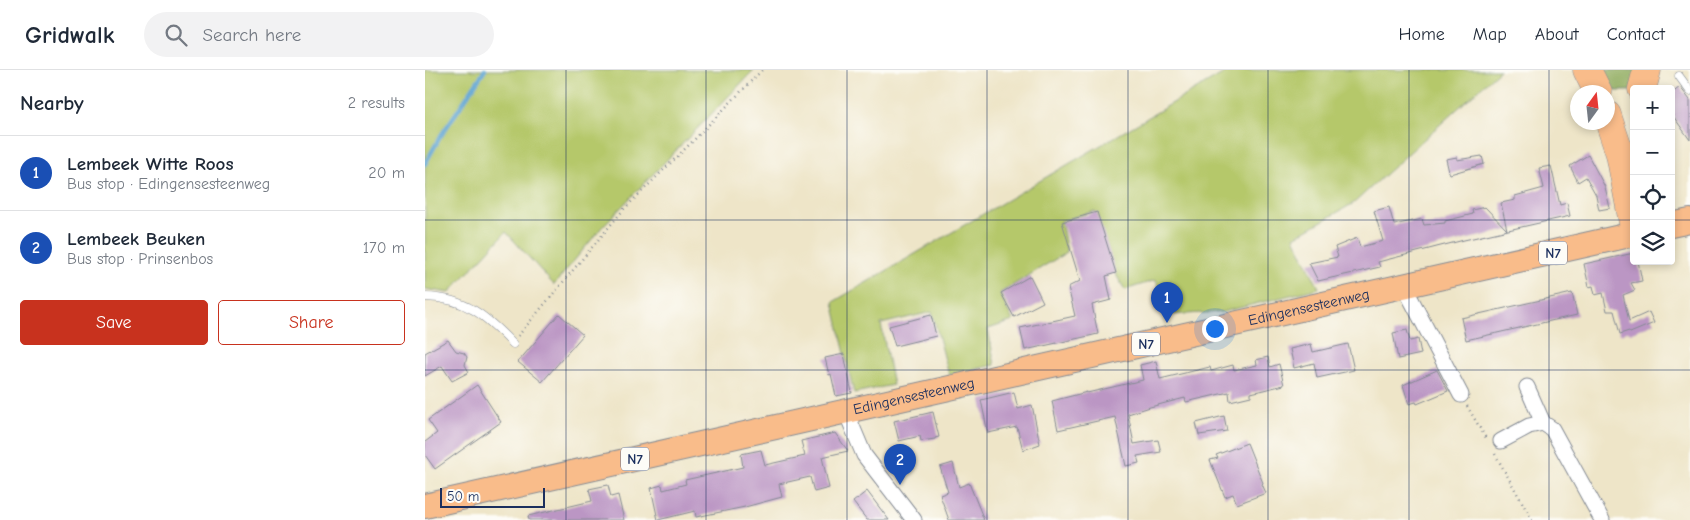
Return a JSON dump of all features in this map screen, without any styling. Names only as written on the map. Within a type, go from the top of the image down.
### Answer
[{"type":"highway","points":[[1587,70],[1594,85]]},
{"type":"highway","points":[[1643,85],[1647,70]]},
{"type":"highway","points":[[1612,130],[1620,154],[1632,220]]},
{"type":"main road","points":[[1675,224],[1690,221]]},
{"type":"main road","name":"Edingensesteenweg","points":[[425,506],[1630,235]]},
{"type":"street","points":[[1404,286],[1461,395]]},
{"type":"street","points":[[1527,387],[1543,423],[1552,429],[1602,520]]},
{"type":"street","points":[[846,412],[864,455],[911,519]]},
{"type":"street","points":[[1493,443],[1529,426],[1543,423]]},
{"type":"lane","points":[[1679,76],[1690,91]]},
{"type":"lane","points":[[425,297],[448,298],[483,315],[513,344]]},
{"type":"path","points":[[513,344],[521,331],[624,209],[762,70]]},
{"type":"path","points":[[1461,395],[1493,443],[1532,520]]},
{"type":"green space","points":[[425,70],[754,70],[602,227],[554,285],[506,232],[449,293],[425,289]]},
{"type":"green space","points":[[1229,70],[1500,70],[1354,203],[1294,237],[1319,288],[1223,312],[1166,315],[1156,280],[1125,290],[1115,273],[1095,211],[1061,221],[1067,252],[1000,293],[1013,321],[988,329],[995,365],[949,375],[932,312],[881,324],[893,385],[854,393],[833,302]]},
{"type":"green space","points":[[1603,70],[1638,70],[1632,85],[1630,85],[1630,91],[1615,91],[1615,85],[1612,85]]},
{"type":"building","points":[[1680,87],[1690,100],[1690,140],[1675,119],[1675,91]]},
{"type":"building","points":[[1588,155],[1605,187],[1610,208],[1599,210],[1596,195],[1586,177],[1578,182],[1570,166]]},
{"type":"building","points":[[1482,156],[1484,164],[1450,174],[1446,159],[1457,157],[1457,160]]},
{"type":"building","points":[[1551,166],[1560,205],[1567,203],[1570,216],[1378,262],[1380,267],[1318,281],[1309,263],[1338,257],[1335,247],[1357,238],[1360,247],[1383,241],[1374,211],[1389,207],[1394,225],[1422,219],[1424,225],[1445,223],[1445,221],[1473,214],[1472,210],[1485,207],[1507,230],[1501,203],[1515,200],[1515,196],[1544,188],[1539,168]]},
{"type":"building","points":[[1097,212],[1116,273],[1106,276],[1111,300],[1092,305],[1098,334],[1025,350],[1020,328],[1075,316],[1068,287],[1080,281],[1062,222]]},
{"type":"building","points":[[1630,254],[1630,265],[1639,265],[1642,281],[1631,283],[1635,290],[1623,295],[1629,321],[1649,312],[1654,323],[1630,333],[1629,331],[1620,334],[1614,311],[1607,311],[1603,293],[1595,295],[1593,286],[1589,287],[1584,264]]},
{"type":"building","points":[[1030,276],[1043,302],[1014,317],[1001,293]]},
{"type":"building","points":[[1572,293],[1577,315],[1466,340],[1461,318]]},
{"type":"building","points":[[559,314],[583,335],[542,382],[518,362]]},
{"type":"building","points":[[931,315],[936,336],[895,346],[889,326]]},
{"type":"building","points":[[1407,330],[1410,341],[1418,339],[1421,354],[1398,359],[1393,333]]},
{"type":"building","points":[[448,340],[456,351],[464,353],[467,357],[465,365],[469,372],[452,381],[442,366],[425,376],[425,353]]},
{"type":"building","points":[[1311,344],[1313,352],[1348,344],[1354,370],[1317,378],[1314,363],[1294,368],[1290,349]]},
{"type":"building","points":[[844,354],[852,393],[836,396],[825,358]]},
{"type":"building","points":[[1268,357],[1270,367],[1279,364],[1284,385],[1251,393],[1251,396],[1230,401],[1229,392],[1186,402],[1185,398],[1128,414],[1134,444],[1158,440],[1161,452],[1137,456],[1139,463],[1126,466],[1115,417],[1058,430],[1052,401],[1143,380],[1140,365],[1156,361],[1160,379],[1210,367],[1211,371],[1233,365],[1234,370],[1257,365],[1256,360]]},
{"type":"building","points":[[1437,370],[1448,391],[1417,404],[1416,402],[1409,404],[1403,385]]},
{"type":"building","points":[[477,385],[501,422],[435,469],[425,455],[425,442],[437,433],[428,420]]},
{"type":"building","points":[[1014,392],[1018,409],[1032,405],[1040,444],[1023,450],[1017,427],[988,433],[981,400]]},
{"type":"building","points":[[933,412],[939,437],[921,441],[920,436],[899,441],[894,421]]},
{"type":"building","points":[[1224,416],[1227,431],[1199,435],[1196,423]]},
{"type":"building","points":[[835,433],[848,451],[822,457],[829,488],[814,492],[810,477],[779,484],[782,497],[696,517],[695,511],[658,520],[651,488],[662,485],[663,490],[686,484],[685,480],[743,467],[741,454],[761,450],[765,465],[805,456],[801,441]]},
{"type":"building","points":[[1247,443],[1266,493],[1237,504],[1233,494],[1225,497],[1210,460],[1218,458],[1216,455]]},
{"type":"building","points":[[953,463],[959,487],[969,483],[984,520],[949,520],[940,495],[948,492],[940,467]]},
{"type":"building","points":[[608,485],[611,497],[618,495],[624,520],[529,520],[528,516],[592,501],[589,489]]},
{"type":"building","points":[[867,491],[889,520],[867,520],[853,502]]},
{"type":"waterway","points":[[425,164],[440,137],[485,70]]},
{"type":"place","name":"Lembeek Witte Roos","points":[[1167,323]]},
{"type":"place","name":"Lembeek Beuken","points":[[900,485]]}]
